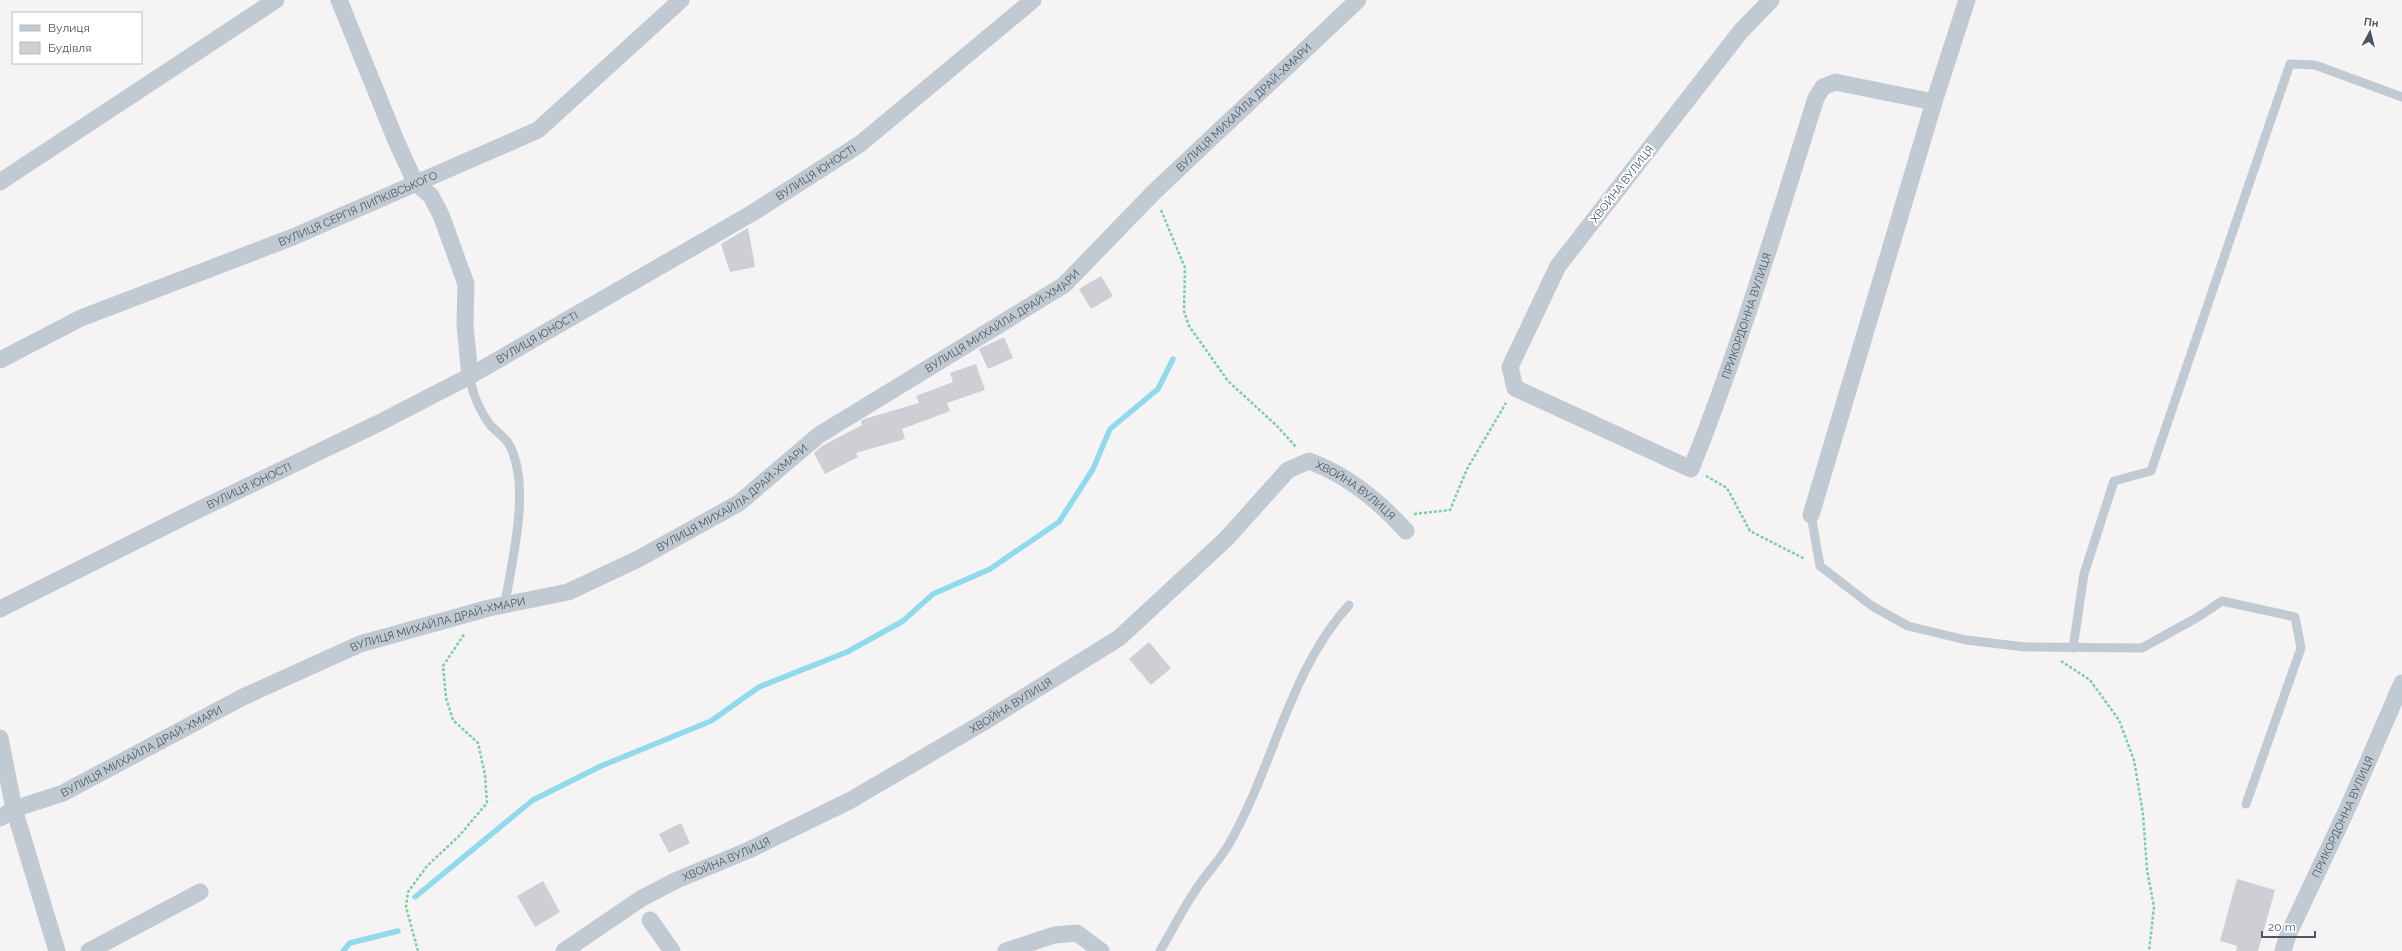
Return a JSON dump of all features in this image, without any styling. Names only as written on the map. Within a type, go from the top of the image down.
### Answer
[{"type":"street","points":[[0,182],[276,0]]},
{"type":"street","points":[[339,0],[415,182],[430,196],[441,215],[466,284],[465,325],[470,376]]},
{"type":"street","name":"ВУЛИЦЯ СЕРГІЯ ЛИПКІВСЬКОГО","points":[[0,360],[81,318],[293,237],[415,182],[538,130],[681,0]]},
{"type":"street","name":"ВУЛИЦЯ ЮНОСТІ","points":[[0,609],[192,513],[386,420],[470,376],[754,212],[860,144],[1033,0]]},
{"type":"street","name":"ВУЛИЦЯ МИХАЙЛА ДРАЙ-ХМАРИ","points":[[0,818],[14,809],[63,793],[244,697],[360,644],[476,611],[568,592],[638,559],[739,503],[819,435],[1064,285],[1154,192],[1358,0]]},
{"type":"street","name":"ХВОЙНА ВУЛИЦЯ","points":[[1514,388],[1510,367],[1558,266],[1741,31],[1771,0]]},
{"type":"street","points":[[1812,515],[1934,102],[1967,0]]},
{"type":"street","name":"ПРИКОРДОННА ВУЛИЦЯ","points":[[1691,469],[1720,397],[1755,295],[1816,98],[1823,87],[1835,82],[1934,102]]},
{"type":"street","points":[[1514,388],[1691,469]]},
{"type":"street","name":"ХВОЙНА ВУЛИЦЯ","points":[[564,951],[642,898],[663,887],[749,850],[851,800],[1119,638],[1226,539],[1288,470],[1309,461],[1332,469],[1388,511],[1406,531]]},
{"type":"street","name":"ПРИКОРДОННА ВУЛИЦЯ","points":[[2283,951],[2288,935],[2350,803],[2402,683]]},
{"type":"street","points":[[0,738],[14,809],[57,951]]},
{"type":"street","points":[[89,951],[200,892]]},
{"type":"street","points":[[650,920],[672,951]]},
{"type":"street","points":[[1006,951],[1054,935],[1077,933],[1101,951]]},
{"type":"lane","points":[[2073,648],[2084,574],[2114,481],[2152,471],[2290,64],[2315,65],[2402,97]]},
{"type":"lane","points":[[470,376],[472,391],[490,424],[510,445],[519,472],[519,503],[506,604]]},
{"type":"lane","points":[[1812,515],[1820,566],[1872,606],[1908,626],[1966,640],[2025,647],[2142,648],[2198,617],[2222,601],[2295,617],[2301,648],[2246,804]]},
{"type":"lane","points":[[1160,951],[1195,891],[1229,844],[1265,766],[1294,696],[1332,624],[1349,605]]},
{"type":"path","points":[[1154,192],[1185,268],[1184,311],[1189,326],[1228,381],[1277,426],[1309,461]]},
{"type":"path","points":[[1388,511],[1411,515],[1450,510],[1467,469],[1514,388]]},
{"type":"path","points":[[1691,469],[1727,488],[1750,531],[1776,546],[1820,566]]},
{"type":"path","points":[[418,951],[406,907],[408,892],[427,866],[459,836],[487,803],[485,775],[478,743],[454,720],[446,698],[443,666],[475,616],[476,611]]},
{"type":"path","points":[[2060,660],[2090,680],[2119,720],[2134,760],[2143,814],[2147,870],[2154,907],[2149,951]]},
{"type":"building","points":[[748,228],[755,267],[730,272],[721,244]]},
{"type":"building","points":[[1101,276],[1113,296],[1091,309],[1079,289]]},
{"type":"building","points":[[1004,337],[1013,358],[988,369],[979,349]]},
{"type":"building","points":[[976,364],[985,390],[947,403],[950,411],[902,429],[905,439],[856,453],[858,457],[825,474],[814,453],[822,446],[862,425],[861,421],[864,419],[919,403],[916,396],[953,382],[950,373]]},
{"type":"building","points":[[1149,642],[1171,668],[1151,685],[1129,659]]},
{"type":"building","points":[[681,823],[690,843],[669,853],[659,834]]},
{"type":"building","points":[[2237,879],[2275,890],[2258,951],[2236,951],[2237,946],[2220,941]]},
{"type":"building","points":[[543,881],[560,912],[535,927],[517,896]]},
{"type":"waterway","points":[[415,897],[533,800],[601,766],[711,721],[759,687],[847,652],[903,621],[933,594],[990,569],[1059,522],[1093,469],[1110,429],[1158,389],[1173,359]]},
{"type":"waterway","points":[[343,951],[350,943],[398,931]]}]
